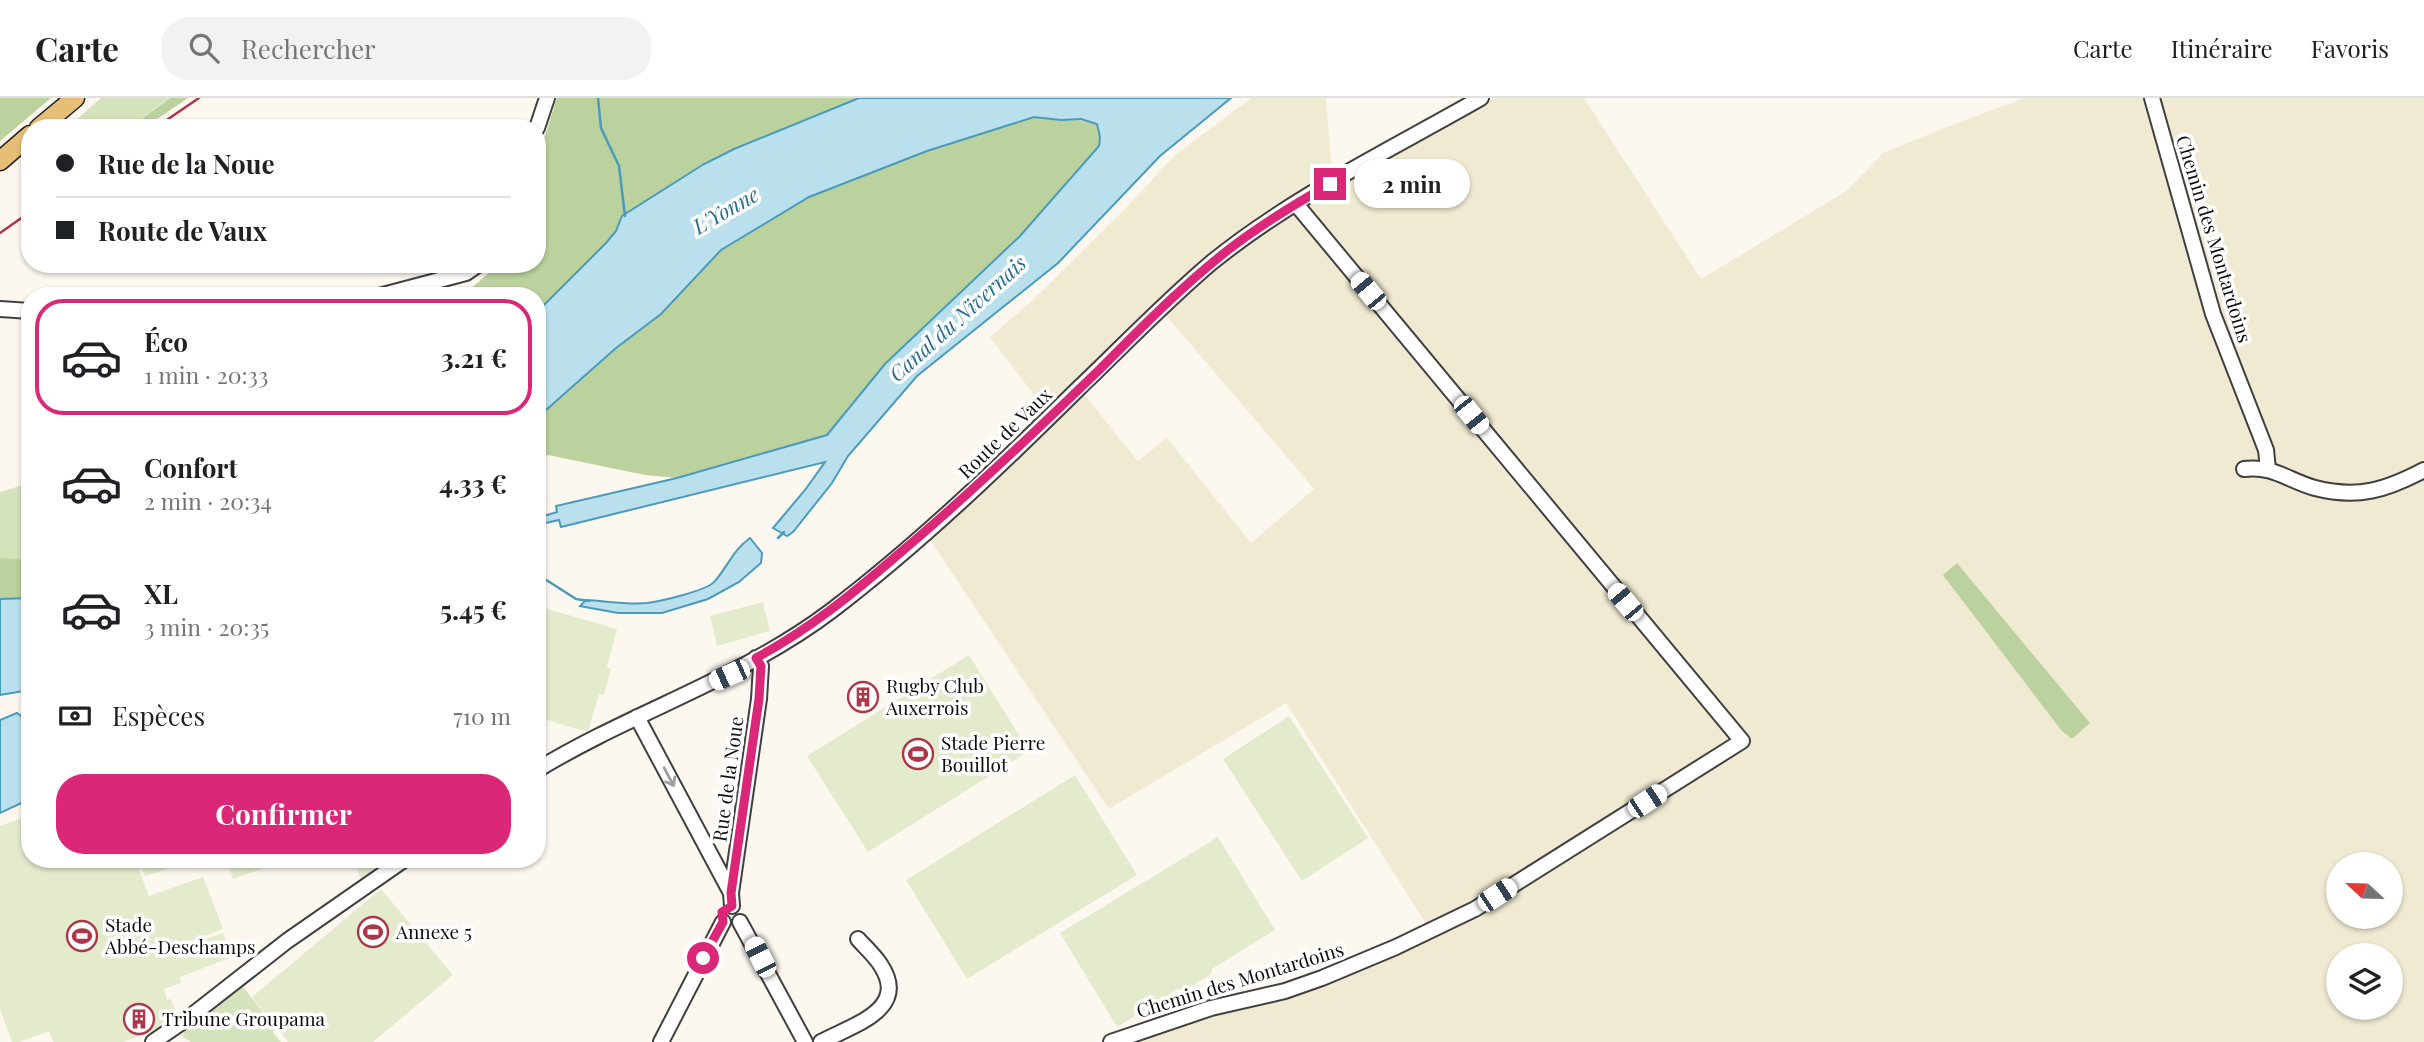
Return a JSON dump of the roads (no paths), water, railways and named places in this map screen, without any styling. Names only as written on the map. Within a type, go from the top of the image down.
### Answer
[{"type":"main road","points":[[50,119],[75,98]]},
{"type":"main road","points":[[0,161],[21,143]]},
{"type":"street","points":[[540,119],[547,98]]},
{"type":"street","name":"Route de Vaux","points":[[546,765],[637,717],[729,675],[807,629],[979,485],[1188,283],[1231,248],[1296,204],[1481,98]]},
{"type":"street","name":"Chemin des Montardoins","points":[[2152,98],[2213,314],[2266,450],[2268,469]]},
{"type":"street","name":"Chemin des Montardoins","points":[[1111,1042],[1211,1008],[1322,978],[1408,942],[1475,909],[1742,741],[1296,204]]},
{"type":"street","points":[[413,287],[466,273]]},
{"type":"street","points":[[0,309],[21,310]]},
{"type":"street","points":[[2244,469],[2259,467],[2316,488],[2358,493],[2381,490],[2424,470]]},
{"type":"street","name":"Rue de la Noue","points":[[732,900],[759,699],[761,666],[756,658]]},
{"type":"street","points":[[637,717],[741,913],[740,922],[805,1042]]},
{"type":"street","points":[[153,1042],[288,941],[392,868]]},
{"type":"street","points":[[661,1042],[723,922],[722,912],[732,900]]},
{"type":"street","points":[[723,922],[733,927],[740,922]]},
{"type":"street","points":[[821,1042],[876,1013],[886,1001],[889,986],[886,975],[858,939]]},
{"type":"water","points":[[859,98],[1231,98],[1160,156],[1058,263],[917,376],[848,456],[832,483],[787,536],[773,528],[825,462],[561,527],[559,520],[546,523],[546,515],[557,512],[556,506],[677,478],[827,435],[885,364],[1020,236],[1099,146],[1100,137],[1097,124],[1081,119],[1034,117],[927,151],[809,197],[721,250],[661,314],[616,348],[546,410],[546,303],[606,243],[616,231],[622,216],[704,164]]},
{"type":"water","points":[[750,538],[762,553],[761,563],[739,582],[708,599],[662,613],[618,613],[580,606],[586,600],[647,603],[694,592],[715,581],[735,553]]},
{"type":"water","points":[[21,598],[21,692],[0,695],[0,599]]},
{"type":"water","points":[[17,713],[21,716],[21,803],[0,813],[0,720]]},
{"type":"waterway","points":[[598,98],[601,128],[619,166],[625,216]]},
{"type":"waterway","points":[[778,538],[784,532]]},
{"type":"waterway","points":[[546,580],[576,599],[589,601]]},
{"type":"railway","points":[[168,119],[199,98]]},
{"type":"railway","points":[[0,233],[21,218]]},
{"type":"place","name":"Rugby Club Auxerrois","points":[[863,697]]},
{"type":"place","name":"Stade Pierre Bouillot","points":[[918,754]]},
{"type":"place","name":"Annexe 5","points":[[373,932]]},
{"type":"place","name":"Stade Abbé-Deschamps","points":[[82,936]]},
{"type":"place","name":"Tribune Groupama","points":[[139,1019]]},
{"type":"water label","name":"L'Yonne","points":[[726,211]]},
{"type":"water label","name":"Canal du Nivernais","points":[[958,319]]}]
